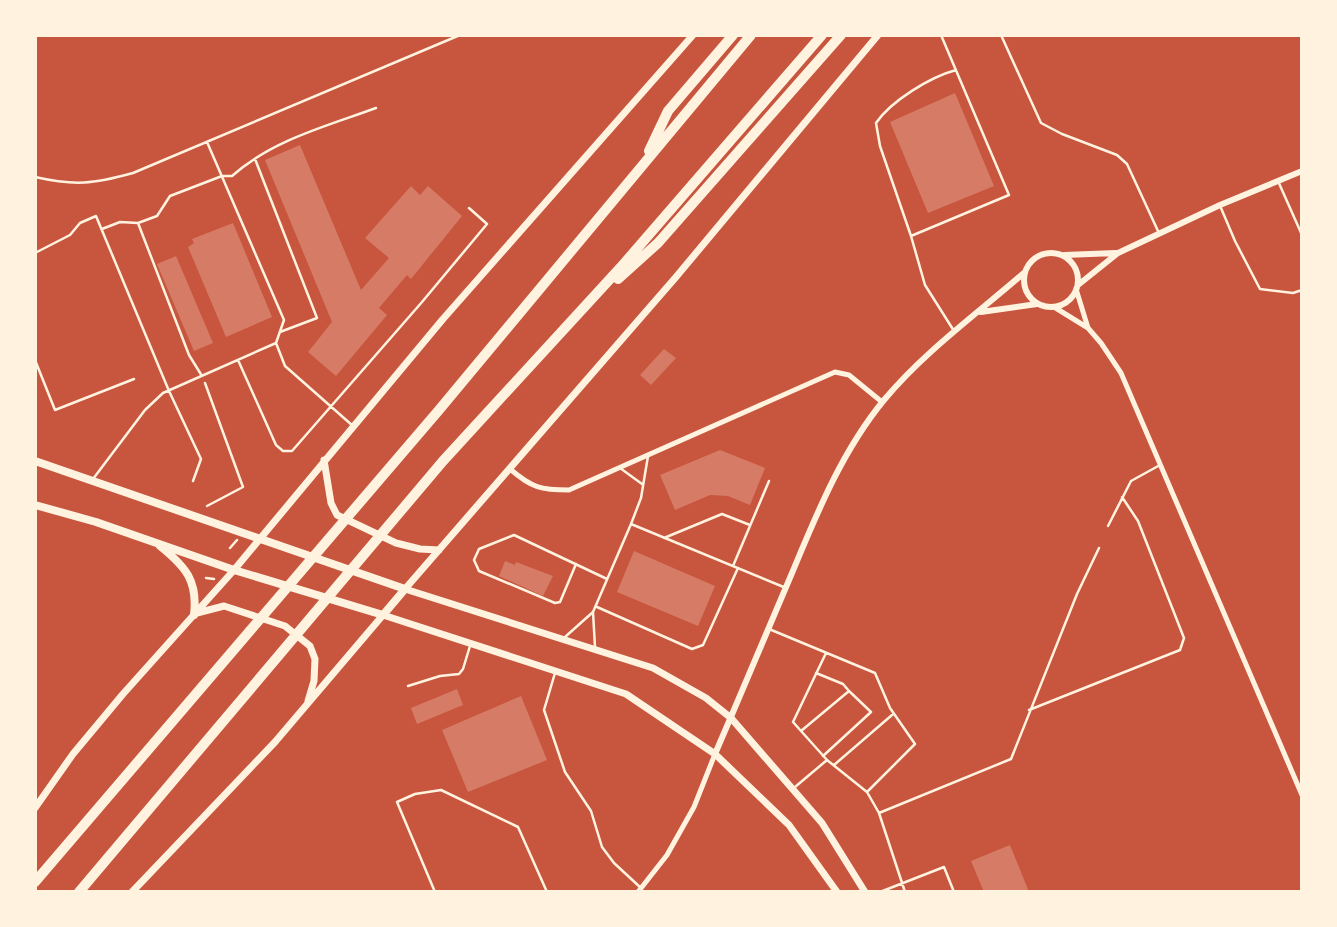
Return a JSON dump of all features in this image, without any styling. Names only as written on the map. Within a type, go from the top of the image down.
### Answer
[{"type":"highway","points":[[643,164],[667,111],[733,35]]},
{"type":"highway","points":[[35,882],[372,488],[751,35]]},
{"type":"highway","points":[[79,892],[443,461],[621,267],[822,35]]},
{"type":"highway","points":[[571,321],[658,243],[841,35]]},
{"type":"main road","points":[[35,808],[72,754],[234,570],[353,426],[693,35]]},
{"type":"main road","points":[[132,892],[307,705],[676,277],[878,35]]},
{"type":"main road","points":[[324,460],[331,503],[337,515],[396,543],[439,550]]},
{"type":"main road","points":[[35,461],[405,589],[653,668],[706,698],[731,718],[822,823],[865,892]]},
{"type":"main road","points":[[35,505],[626,694],[715,754],[789,825],[837,892]]},
{"type":"main road","points":[[155,542],[182,564],[193,583],[195,614]]},
{"type":"main road","points":[[195,614],[224,606],[285,626],[310,646],[315,659],[314,681],[307,705]]},
{"type":"street","points":[[1054,307],[1070,300],[1077,287],[1118,253],[1220,205],[1302,171]]},
{"type":"street","points":[[639,890],[667,855],[694,807],[827,490],[862,428],[882,402],[940,342],[1025,272],[1035,257],[1044,253],[1118,253]]},
{"type":"street","points":[[1062,255],[1075,267],[1077,287],[1088,328]]},
{"type":"street","points":[[1025,272],[1026,290],[1037,304]]},
{"type":"street","points":[[979,312],[1037,304],[1054,307],[1088,328],[1101,342],[1121,373],[1302,795]]},
{"type":"street","points":[[510,469],[526,483],[543,490],[569,490],[835,372],[849,375],[882,402]]},
{"type":"lane","points":[[35,177],[71,184],[102,182],[133,173],[460,35]]},
{"type":"lane","points":[[911,236],[1009,195],[941,35]]},
{"type":"lane","points":[[1001,35],[1041,122],[1062,134],[1117,155],[1127,164],[1159,234]]},
{"type":"lane","points":[[954,331],[925,285],[880,146],[876,123],[884,112],[897,102],[942,74],[956,70]]},
{"type":"lane","points":[[102,229],[120,222],[138,223],[157,216],[170,196],[222,176],[232,176],[255,159],[290,140],[376,108]]},
{"type":"lane","points":[[207,142],[284,320],[276,343],[285,366],[353,426]]},
{"type":"lane","points":[[255,159],[317,318],[280,332]]},
{"type":"lane","points":[[1279,181],[1302,235]]},
{"type":"lane","points":[[1220,205],[1260,289],[1293,293],[1302,290]]},
{"type":"lane","points":[[238,360],[276,445],[282,451],[292,451],[486,224],[469,208]]},
{"type":"lane","points":[[35,253],[70,235],[80,223],[96,216],[169,391],[201,459],[194,481]]},
{"type":"lane","points":[[138,223],[190,355],[202,376]]},
{"type":"lane","points":[[92,480],[145,410],[169,391],[276,343]]},
{"type":"lane","points":[[35,360],[55,410],[134,379]]},
{"type":"lane","points":[[563,638],[593,612],[596,606],[641,498],[648,456]]},
{"type":"lane","points":[[1108,526],[1131,481],[1160,465]]},
{"type":"lane","points":[[620,468],[642,484]]},
{"type":"lane","points":[[733,566],[769,481]]},
{"type":"lane","points":[[1029,710],[1180,650],[1184,638],[1138,521],[1122,497]]},
{"type":"lane","points":[[664,538],[722,514],[750,525]]},
{"type":"lane","points":[[631,524],[786,588]]},
{"type":"lane","points":[[576,564],[560,602],[555,603],[479,571],[474,561],[479,549],[514,535],[576,564],[607,579]]},
{"type":"lane","points":[[879,813],[1011,759],[1077,594],[1099,548]]},
{"type":"lane","points":[[596,606],[692,649],[697,648],[703,645],[738,568]]},
{"type":"lane","points":[[593,612],[595,649]]},
{"type":"lane","points":[[769,628],[875,673],[894,714],[915,744],[867,792]]},
{"type":"lane","points":[[408,686],[440,676],[459,674],[471,643]]},
{"type":"lane","points":[[826,653],[793,722],[827,760],[867,792],[879,813],[905,892]]},
{"type":"lane","points":[[556,670],[544,710],[565,772],[591,811],[602,846],[639,890]]},
{"type":"lane","points":[[816,673],[843,684],[871,712],[823,755]]},
{"type":"lane","points":[[801,731],[849,691]]},
{"type":"lane","points":[[834,765],[894,714]]},
{"type":"lane","points":[[793,790],[827,760]]},
{"type":"lane","points":[[435,892],[397,802],[415,794],[441,790],[518,827],[547,892]]},
{"type":"lane","points":[[880,892],[944,867],[954,892]]},
{"type":"path","points":[[202,376],[243,487],[207,506]]},
{"type":"path","points":[[230,548],[239,537]]},
{"type":"building","points":[[955,93],[994,186],[928,213],[890,122]]},
{"type":"building","points":[[300,145],[361,290],[389,258],[365,238],[411,186],[420,195],[428,186],[462,216],[411,279],[407,275],[379,308],[387,315],[336,376],[308,352],[332,322],[265,160]]},
{"type":"building","points":[[233,223],[272,317],[226,337],[188,247],[194,243],[192,239]]},
{"type":"building","points":[[176,256],[213,343],[194,351],[157,264]]},
{"type":"building","points":[[664,349],[676,358],[651,385],[640,375]]},
{"type":"building","points":[[720,450],[765,468],[750,505],[728,496],[710,495],[675,510],[660,475]]},
{"type":"building","points":[[634,551],[715,586],[698,626],[617,592]]},
{"type":"building","points":[[505,561],[515,565],[516,562],[553,576],[543,596],[499,576]]},
{"type":"building","points":[[457,689],[463,705],[417,724],[411,708]]},
{"type":"building","points":[[521,696],[547,760],[468,792],[442,730]]},
{"type":"building","points":[[1010,845],[1029,892],[984,892],[971,861]]}]
